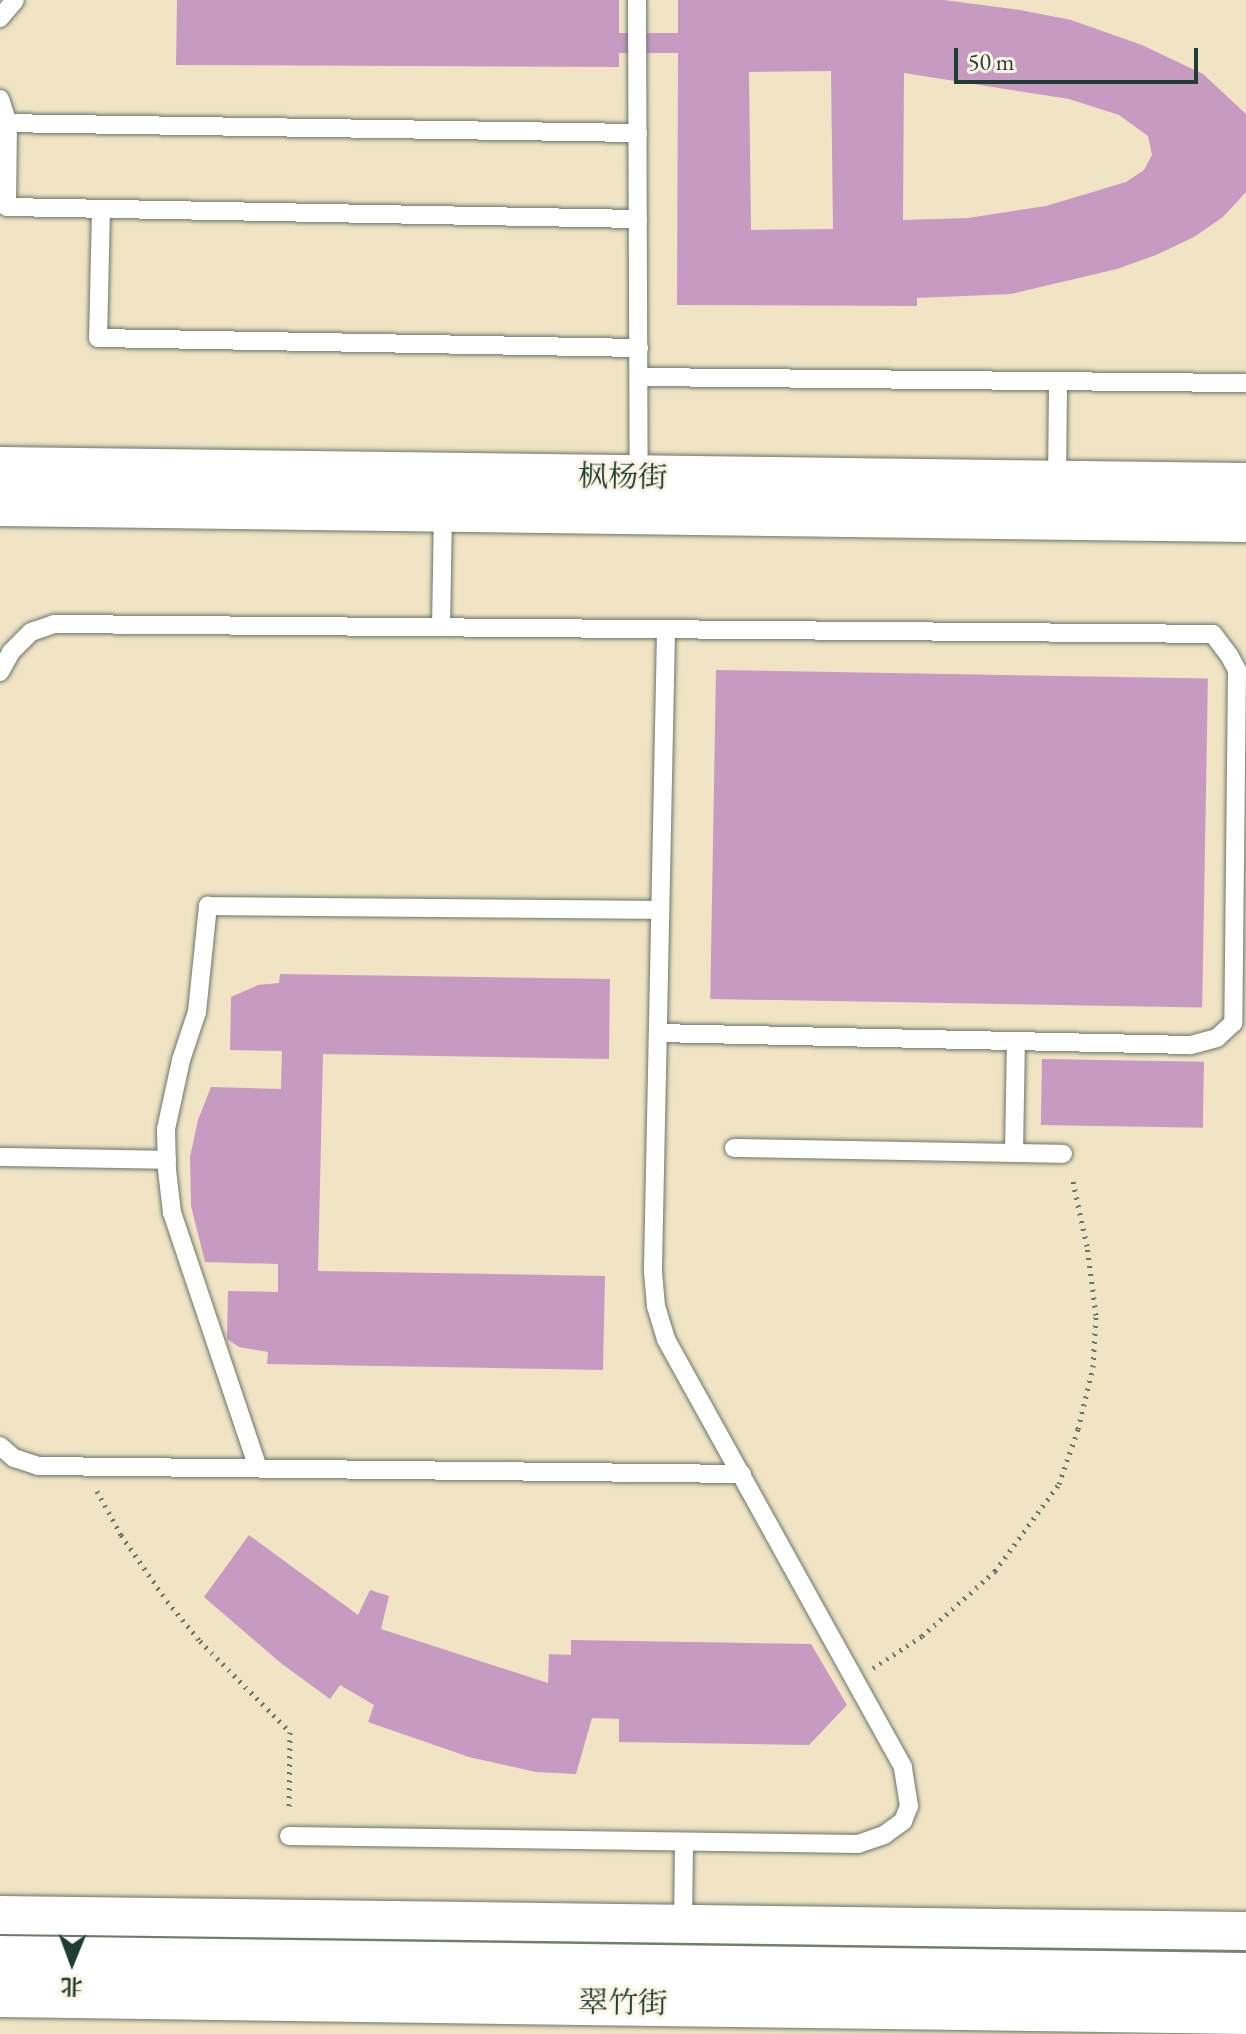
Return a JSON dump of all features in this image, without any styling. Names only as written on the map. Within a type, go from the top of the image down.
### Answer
[{"type":"street","name":"枫杨街","points":[[0,469],[1246,485]]},
{"type":"street","name":"枫杨街","points":[[0,504],[1246,520]]},
{"type":"street","points":[[0,1915],[1246,1931]]},
{"type":"street","name":"翠竹街","points":[[0,1958],[1246,1975]]},
{"type":"street","name":"翠竹街","points":[[0,1995],[788,2012],[1246,2012]]},
{"type":"lane","points":[[0,18],[15,0]]},
{"type":"lane","points":[[637,0],[639,477]]},
{"type":"lane","points":[[0,99],[7,207],[638,219]]},
{"type":"lane","points":[[4,124],[638,133]]},
{"type":"lane","points":[[101,209],[98,338],[639,348]]},
{"type":"lane","points":[[639,377],[1246,383]]},
{"type":"lane","points":[[1057,482],[1058,381]]},
{"type":"lane","points":[[441,627],[443,510]]},
{"type":"lane","points":[[0,672],[11,652],[31,632],[54,624],[1213,634],[1237,670],[1233,1023],[1217,1038],[1190,1045],[658,1033]]},
{"type":"lane","points":[[289,1836],[858,1844],[884,1835],[903,1821],[909,1806],[903,1767],[666,1339],[656,1306],[653,1268],[666,630]]},
{"type":"lane","points":[[258,1468],[172,1213],[167,1160],[166,1129],[201,988],[208,906],[660,910]]},
{"type":"lane","points":[[1014,1153],[1016,1041]]},
{"type":"lane","points":[[734,1148],[1063,1154]]},
{"type":"lane","points":[[0,1157],[167,1160]]},
{"type":"lane","points":[[0,1446],[14,1458],[38,1466],[742,1474]]},
{"type":"lane","points":[[682,1968],[684,1842]]},
{"type":"path","points":[[855,1680],[922,1636],[995,1571],[1059,1484],[1078,1429],[1093,1367],[1096,1315],[1087,1246],[1071,1173],[1063,1154]]},
{"type":"path","points":[[87,1466],[98,1494],[121,1535],[167,1601],[200,1641],[290,1732],[289,1836]]},
{"type":"building","points":[[177,0],[619,0],[619,33],[678,33],[678,0],[944,0],[1071,20],[1142,45],[1203,74],[1246,114],[1246,192],[1223,217],[1194,237],[1156,255],[1117,269],[1011,294],[917,298],[917,306],[677,305],[678,53],[619,53],[619,67],[176,65]],"holes":[[[831,71],[833,229],[751,230],[749,72]],[[904,73],[1069,99],[1119,115],[1148,136],[1152,155],[1144,170],[1126,182],[1046,206],[968,218],[903,220]]]},
{"type":"building","points":[[716,670],[1208,679],[1202,1008],[710,999]]},
{"type":"building","points":[[280,974],[610,979],[609,1059],[323,1054],[318,1271],[605,1276],[603,1370],[267,1364],[268,1352],[239,1347],[227,1339],[228,1291],[278,1292],[278,1264],[205,1262],[191,1206],[190,1157],[198,1120],[211,1087],[281,1089],[282,1051],[230,1050],[231,997],[258,985],[279,983]]},
{"type":"building","points":[[1042,1059],[1204,1062],[1203,1128],[1041,1125]]},
{"type":"building","points":[[249,1535],[358,1615],[370,1590],[389,1596],[381,1629],[548,1683],[549,1654],[571,1655],[571,1640],[811,1644],[847,1705],[809,1745],[619,1742],[619,1719],[592,1718],[576,1774],[536,1772],[469,1757],[368,1722],[374,1705],[340,1685],[330,1699],[282,1664],[204,1597]]}]
